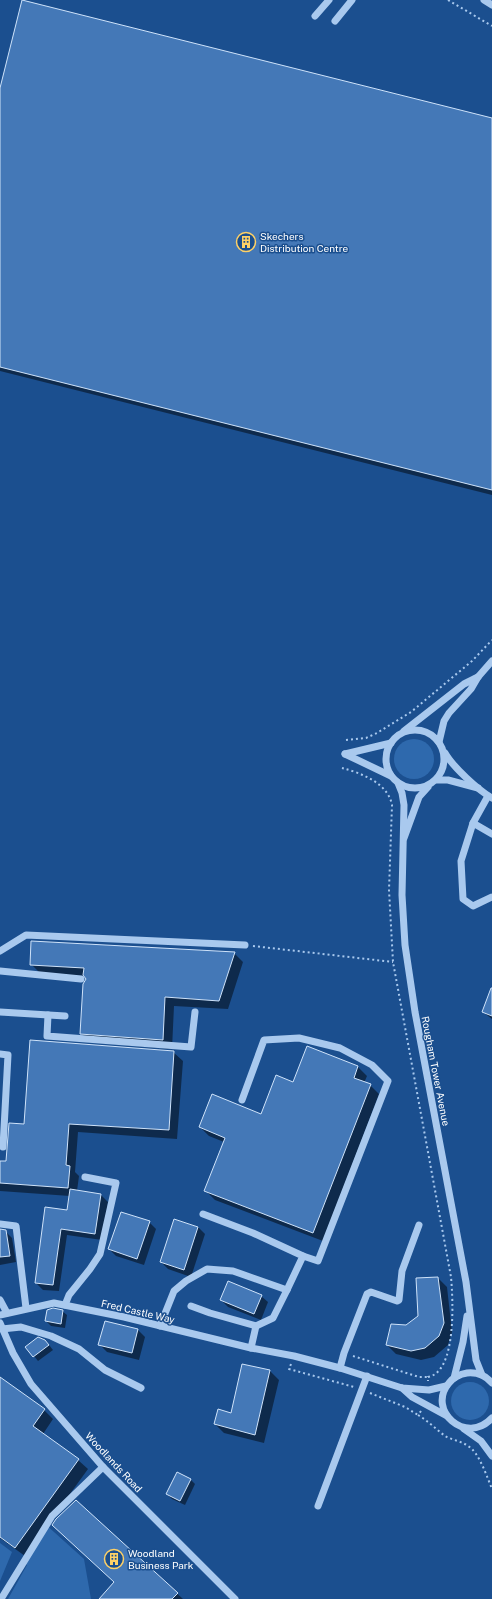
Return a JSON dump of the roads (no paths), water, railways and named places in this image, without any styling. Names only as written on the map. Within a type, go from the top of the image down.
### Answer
[{"type":"street","points":[[315,16],[329,0]]},
{"type":"street","points":[[335,21],[352,0]]},
{"type":"street","points":[[484,0],[492,5]]},
{"type":"street","points":[[440,742],[444,721],[449,713],[471,689],[478,676],[492,661]]},
{"type":"street","points":[[401,733],[410,730],[418,730],[430,734],[440,742],[445,757],[444,765],[442,773],[437,780],[430,785],[414,789],[405,787],[398,783],[391,776],[387,768],[387,751],[391,743],[401,733],[464,684],[478,676]]},
{"type":"street","points":[[391,743],[345,754],[391,776]]},
{"type":"street","points":[[443,749],[452,763],[478,788],[490,797],[473,824],[461,862],[463,900],[473,906],[492,897]]},
{"type":"street","points":[[437,780],[448,780],[478,788]]},
{"type":"street","name":"Rougham Tower Avenue","points":[[398,783],[402,793],[404,805],[402,826],[404,838],[402,895],[405,945],[415,1012],[462,1260],[476,1360],[482,1375]]},
{"type":"street","name":"Rougham Tower Avenue","points":[[404,838],[420,797],[430,785]]},
{"type":"street","points":[[473,824],[492,834]]},
{"type":"street","points":[[0,951],[26,935],[245,945]]},
{"type":"street","points":[[0,971],[81,980]]},
{"type":"street","points":[[0,1012],[65,1016]]},
{"type":"street","points":[[48,1015],[47,1036],[191,1047],[195,1012]]},
{"type":"street","points":[[203,1214],[318,1261],[388,1081],[372,1064],[340,1048],[299,1038],[264,1040],[242,1100]]},
{"type":"street","points":[[0,1054],[8,1055],[2,1112],[3,1147]]},
{"type":"street","points":[[65,1305],[69,1295],[100,1254],[116,1183],[85,1177]]},
{"type":"street","points":[[0,1224],[16,1226],[26,1308]]},
{"type":"street","points":[[340,1368],[344,1353],[367,1294],[371,1292],[397,1301],[399,1300],[403,1268],[419,1225]]},
{"type":"street","points":[[191,1306],[256,1326],[273,1318],[304,1256]]},
{"type":"street","points":[[160,1326],[174,1291],[186,1281],[207,1269],[233,1271],[287,1290]]},
{"type":"street","points":[[0,1300],[4,1314]]},
{"type":"street","name":"Fred Castle Way","points":[[4,1314],[54,1303],[65,1305],[251,1348],[265,1349],[294,1356],[340,1368],[402,1388]]},
{"type":"street","name":"Rougham Tower Avenue","points":[[454,1378],[463,1342],[468,1306]]},
{"type":"street","points":[[1,1326],[21,1328],[51,1336],[79,1349],[105,1370],[141,1388]]},
{"type":"street","name":"Woodlands Road","points":[[1,1326],[12,1353],[31,1384],[103,1467],[235,1599]]},
{"type":"street","points":[[251,1348],[256,1326]]},
{"type":"street","points":[[447,1416],[442,1402],[446,1386],[454,1378],[468,1373],[482,1375],[491,1381]]},
{"type":"street","points":[[318,1506],[367,1376]]},
{"type":"street","points":[[402,1388],[429,1390],[446,1386]]},
{"type":"street","points":[[402,1388],[412,1397],[447,1416],[457,1426],[472,1429],[488,1423],[492,1418]]},
{"type":"street","points":[[464,1428],[481,1441],[492,1456]]},
{"type":"street","points":[[1,1599],[52,1516],[103,1467]]},
{"type":"place","name":"Skechers Distribution Centre","points":[[246,242]]},
{"type":"place","name":"Woodland Business Park","points":[[114,1559]]}]
